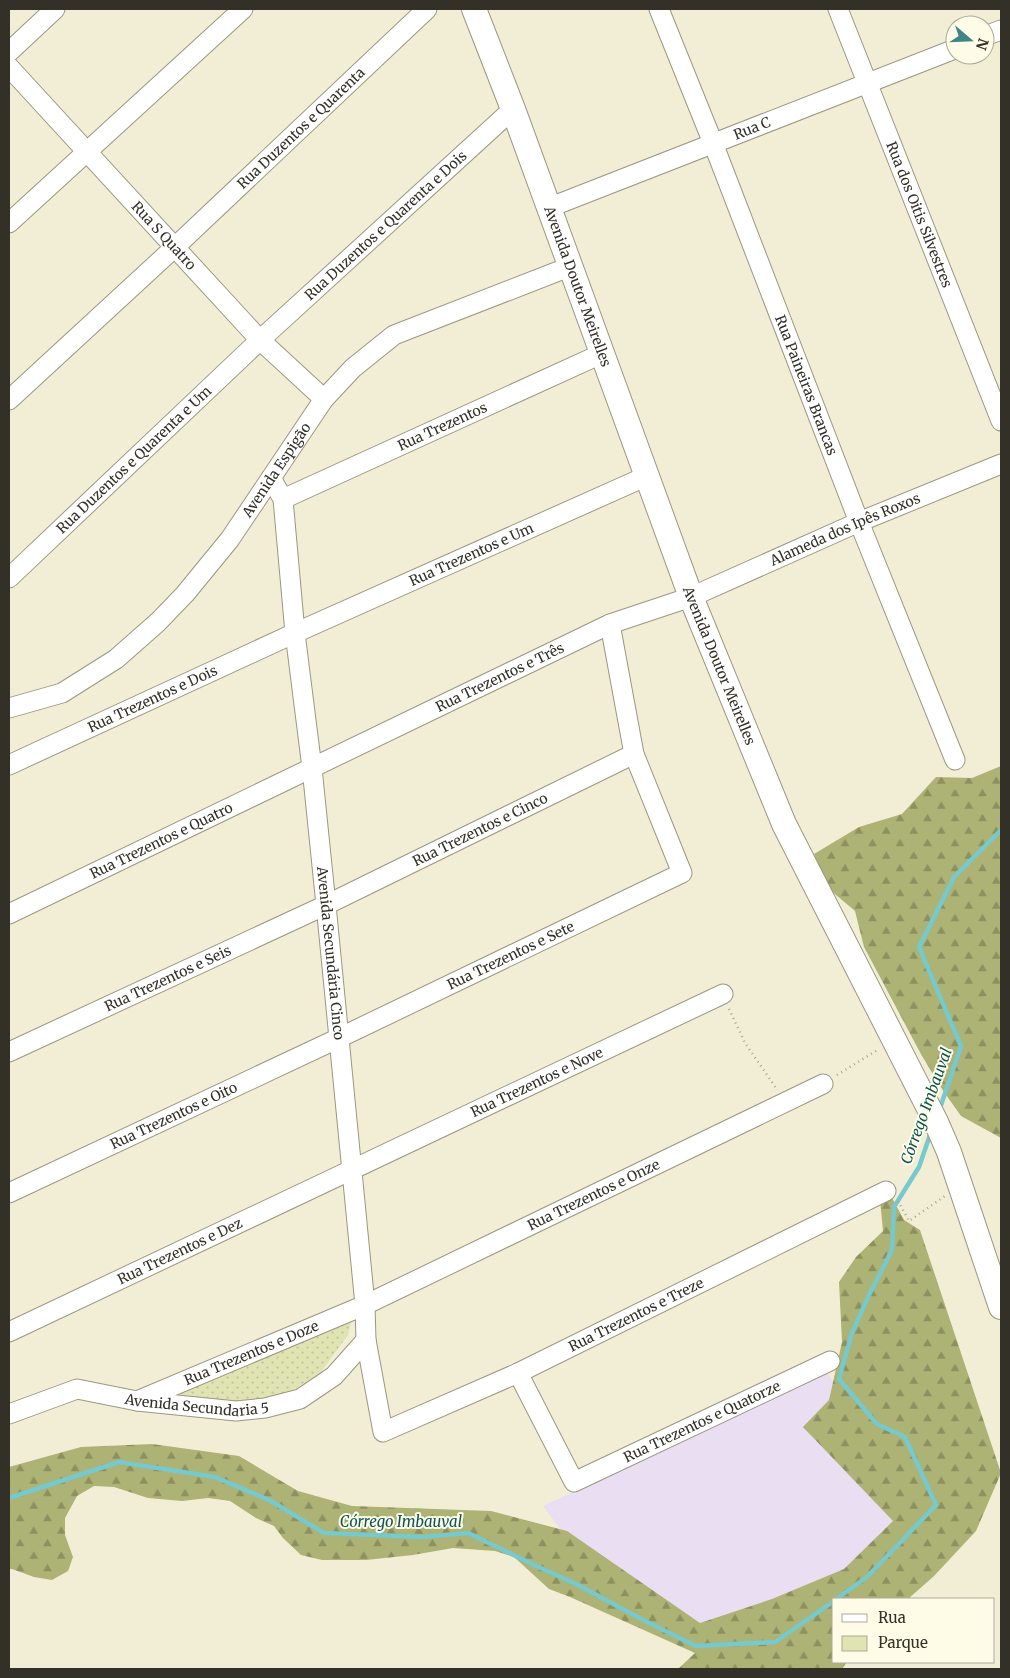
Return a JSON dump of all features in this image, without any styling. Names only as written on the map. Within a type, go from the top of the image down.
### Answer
[{"type":"main road","name":"Avenida Doutor Meirelles","points":[[474,9],[513,109],[569,267],[691,597],[784,824],[949,1152],[1001,1307]]},
{"type":"street","points":[[9,52],[55,9]]},
{"type":"street","points":[[9,223],[243,9]]},
{"type":"street","name":"Rua Duzentos e Quarenta","points":[[9,400],[175,247],[427,9]]},
{"type":"street","name":"Rua Paineiras Brancas","points":[[659,9],[713,143],[859,522],[955,760]]},
{"type":"street","name":"Rua dos Oitis Silvestres","points":[[838,9],[1001,422]]},
{"type":"street","name":"Rua C","points":[[548,208],[945,53]]},
{"type":"street","name":"Rua S Quatro","points":[[9,67],[260,340],[324,399]]},
{"type":"street","name":"Rua Duzentos e Quarenta e Dois","points":[[260,340],[513,109]]},
{"type":"street","name":"Avenida Espigão","points":[[9,708],[62,693],[116,659],[158,622],[185,594],[230,538],[324,399],[353,368],[394,336],[569,267]]},
{"type":"street","name":"Rua Duzentos e Quarenta e Um","points":[[9,578],[260,340]]},
{"type":"street","name":"Rua Trezentos","points":[[283,499],[601,354]]},
{"type":"street","name":"Alameda dos Ipês Roxos","points":[[691,597],[859,522],[1001,464]]},
{"type":"street","name":"Rua Trezentos e Um","points":[[295,633],[647,476]]},
{"type":"street","name":"Avenida Secundária Cinco","points":[[271,478],[283,499],[295,633],[312,768],[326,905],[365,1305],[366,1340],[383,1432]]},
{"type":"street","name":"Rua Trezentos e Três","points":[[312,768],[610,624],[691,597]]},
{"type":"street","points":[[610,624],[634,754]]},
{"type":"street","name":"Rua Trezentos e Dois","points":[[9,765],[295,633]]},
{"type":"street","name":"Rua Trezentos e Sete","points":[[339,1038],[682,873],[634,754]]},
{"type":"street","name":"Rua Trezentos e Cinco","points":[[326,905],[634,754]]},
{"type":"street","name":"Rua Trezentos e Quatro","points":[[9,914],[312,768]]},
{"type":"street","name":"Rua Trezentos e Seis","points":[[9,1052],[326,905]]},
{"type":"street","name":"Rua Trezentos e Nove","points":[[352,1171],[722,994]]},
{"type":"street","name":"Rua Trezentos e Oito","points":[[9,1193],[339,1038]]},
{"type":"street","name":"Rua Trezentos e Onze","points":[[365,1305],[823,1084]]},
{"type":"street","name":"Rua Trezentos e Dez","points":[[9,1332],[352,1171]]},
{"type":"street","name":"Rua Trezentos e Treze","points":[[383,1432],[518,1372],[886,1191]]},
{"type":"street","name":"Rua Trezentos e Doze","points":[[138,1401],[365,1305]]},
{"type":"street","name":"Avenida Secundaria 5","points":[[9,1414],[77,1389],[138,1401],[236,1411],[265,1408],[300,1399],[334,1376],[366,1340]]},
{"type":"street","name":"Rua Trezentos e Quatorze","points":[[518,1372],[574,1482],[830,1361]]},
{"type":"path","points":[[722,994],[745,1043],[786,1102]]},
{"type":"path","points":[[823,1084],[894,1040]]},
{"type":"path","points":[[904,1211],[909,1221],[960,1185]]},
{"type":"shaded area","points":[[827,1372],[919,1511],[853,1578],[693,1628],[572,1545],[543,1506]]},
{"type":"green space","points":[[1001,766],[1001,1138],[961,1116],[944,1092],[922,1056],[864,947],[855,911],[829,889],[814,854],[859,827],[902,814],[936,777],[972,778]]},
{"type":"green space","points":[[891,1196],[904,1220],[920,1230],[1001,1473],[976,1531],[934,1576],[909,1598],[832,1598],[832,1663],[846,1663],[842,1669],[678,1669],[695,1653],[549,1589],[514,1557],[495,1551],[453,1548],[366,1560],[322,1560],[301,1555],[283,1538],[274,1526],[256,1518],[230,1501],[208,1498],[182,1501],[148,1498],[114,1487],[94,1486],[77,1496],[65,1518],[65,1535],[73,1557],[68,1571],[52,1580],[34,1577],[9,1569],[9,1467],[81,1447],[152,1444],[239,1456],[298,1491],[352,1506],[491,1511],[567,1531],[700,1623],[772,1599],[844,1569],[893,1521],[803,1427],[829,1400],[842,1342],[839,1282],[856,1257],[883,1231],[880,1200]]},
{"type":"green space","points":[[353,1315],[348,1335],[321,1372],[287,1394],[245,1402],[165,1395]]},
{"type":"waterway","name":"Córrego Imbauval","points":[[939,1111],[961,1046],[919,947],[954,877],[1001,830]]},
{"type":"waterway","name":"Córrego Imbauval","points":[[837,1598],[867,1577],[936,1505],[905,1437],[877,1424],[839,1379],[852,1333],[892,1250],[894,1207],[919,1167],[931,1132]]},
{"type":"waterway","name":"Córrego Imbauval","points":[[9,1498],[119,1462],[215,1477],[271,1501],[324,1533],[423,1537],[468,1533],[578,1585],[696,1646],[775,1642],[832,1602]]}]
